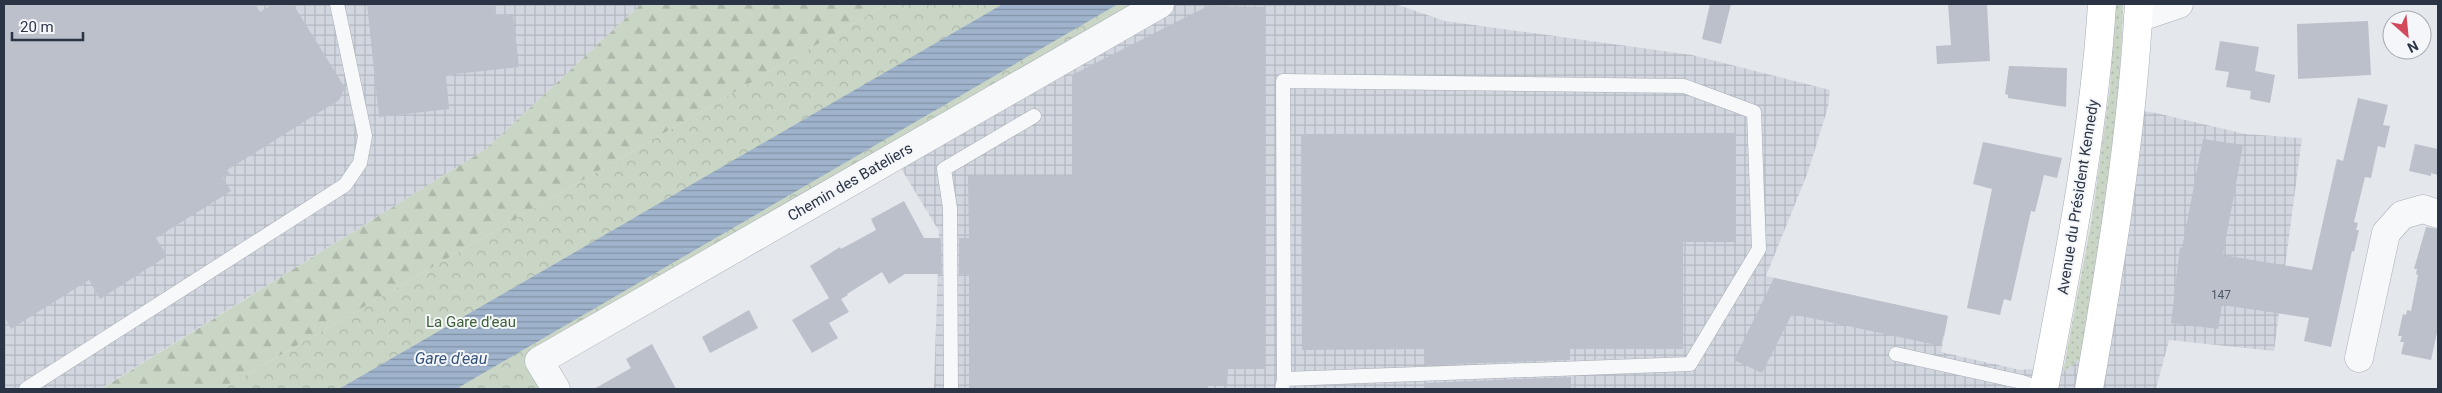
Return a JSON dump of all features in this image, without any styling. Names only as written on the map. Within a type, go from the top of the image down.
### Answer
[{"type":"main road","name":"Avenue du Président Kennedy","points":[[2042,389],[2068,274],[2099,58],[2102,4]]},
{"type":"main road","points":[[2089,389],[2127,150],[2139,11]]},
{"type":"street","name":"Chemin des Bateliers","points":[[556,389],[539,361],[1160,4]]},
{"type":"street","points":[[2139,11],[2179,4]]},
{"type":"street","points":[[2359,358],[2386,233],[2402,215],[2423,209],[2438,214]]},
{"type":"lane","points":[[26,389],[345,185],[360,163],[365,136],[337,4]]},
{"type":"lane","points":[[1283,80],[1684,86],[1754,112],[1759,249],[1690,364],[1283,384],[1283,80]]},
{"type":"lane","points":[[951,389],[950,208],[944,169],[1034,116]]},
{"type":"lane","points":[[1896,354],[2022,382],[2042,389]]},
{"type":"shaded area","points":[[4,4],[641,4],[486,149],[100,389],[4,389]]},
{"type":"shaded area","points":[[1138,4],[1395,4],[1445,21],[1692,55],[1830,90],[1828,107],[1808,172],[1766,276],[1948,316],[1941,352],[2020,370],[2066,366],[2114,106],[2156,113],[2245,134],[2302,138],[2274,351],[2169,340],[2156,389],[934,389],[939,231],[888,147]]},
{"type":"green space","points":[[641,4],[887,4],[222,389],[101,389],[486,149]]},
{"type":"green space","name":"La Gare d'eau","points":[[887,4],[1138,4],[530,356],[547,389],[222,389]]},
{"type":"green space","points":[[2115,4],[2123,4],[2118,93],[2108,182],[2080,359],[2063,372],[2092,218],[2110,88]]},
{"type":"water","name":"Gare d'eau","points":[[1003,4],[1118,4],[456,389],[339,389]]},
{"type":"building","points":[[4,4],[255,4],[260,12],[273,4],[293,4],[345,88],[339,100],[227,170],[230,174],[223,178],[231,191],[156,238],[167,256],[100,299],[89,280],[11,329],[4,316]]},
{"type":"building","points":[[367,4],[494,4],[495,15],[513,14],[519,67],[446,75],[449,109],[379,117]]},
{"type":"building","points":[[1710,4],[1731,4],[1721,44],[1702,39]]},
{"type":"building","points":[[1948,4],[1987,4],[1990,61],[1937,64],[1936,46],[1951,45]]},
{"type":"building","points":[[1208,6],[1265,7],[1265,369],[1228,369],[1227,386],[1208,385],[1208,389],[969,389],[969,274],[959,274],[959,238],[969,238],[968,176],[1072,176],[1072,75]]},
{"type":"building","points":[[2368,21],[2371,75],[2298,79],[2297,24]]},
{"type":"building","points":[[2220,41],[2259,47],[2255,71],[2275,75],[2270,103],[2250,99],[2251,91],[2226,87],[2229,72],[2215,70]]},
{"type":"building","points":[[2009,66],[2067,68],[2066,107],[2008,98],[2008,95],[2005,94]]},
{"type":"building","points":[[2358,98],[2388,105],[2383,125],[2390,126],[2385,148],[2378,146],[2371,178],[2365,177],[2354,222],[2358,223],[2356,230],[2359,230],[2354,252],[2352,251],[2331,347],[2304,341],[2309,318],[2222,305],[2218,329],[2171,323],[2180,247],[2182,248],[2203,139],[2243,145],[2223,255],[2312,270],[2337,159],[2343,161]]},
{"type":"building","points":[[1736,133],[1736,242],[1683,242],[1683,349],[1570,349],[1570,360],[1425,365],[1425,349],[1302,350],[1301,134]]},
{"type":"building","points":[[1983,142],[2062,158],[2057,178],[2044,175],[2035,212],[2031,211],[2011,301],[2004,299],[2000,315],[1967,308],[1992,189],[1973,184]]},
{"type":"building","points":[[2415,144],[2438,149],[2438,175],[2431,173],[2431,176],[2409,171]]},
{"type":"building","points":[[904,201],[924,238],[941,238],[942,274],[905,274],[889,284],[882,272],[841,299],[849,312],[829,323],[838,338],[812,353],[792,320],[829,298],[810,266],[840,247],[841,249],[876,230],[871,219]]},
{"type":"building","points":[[2426,227],[2438,229],[2438,328],[2431,360],[2401,354],[2404,342],[2400,342],[2402,336],[2398,336],[2403,314],[2406,315],[2407,310],[2411,311],[2418,275],[2416,274],[2417,269],[2414,269]]},
{"type":"building","points":[[1774,278],[1948,316],[1941,346],[1792,314],[1762,373],[1734,360]]},
{"type":"building","points":[[749,310],[758,328],[710,353],[702,337]]},
{"type":"building","points":[[652,344],[676,389],[594,389],[631,368],[626,359]]},
{"type":"building","points":[[1571,377],[1571,389],[1425,389],[1425,383]]}]
